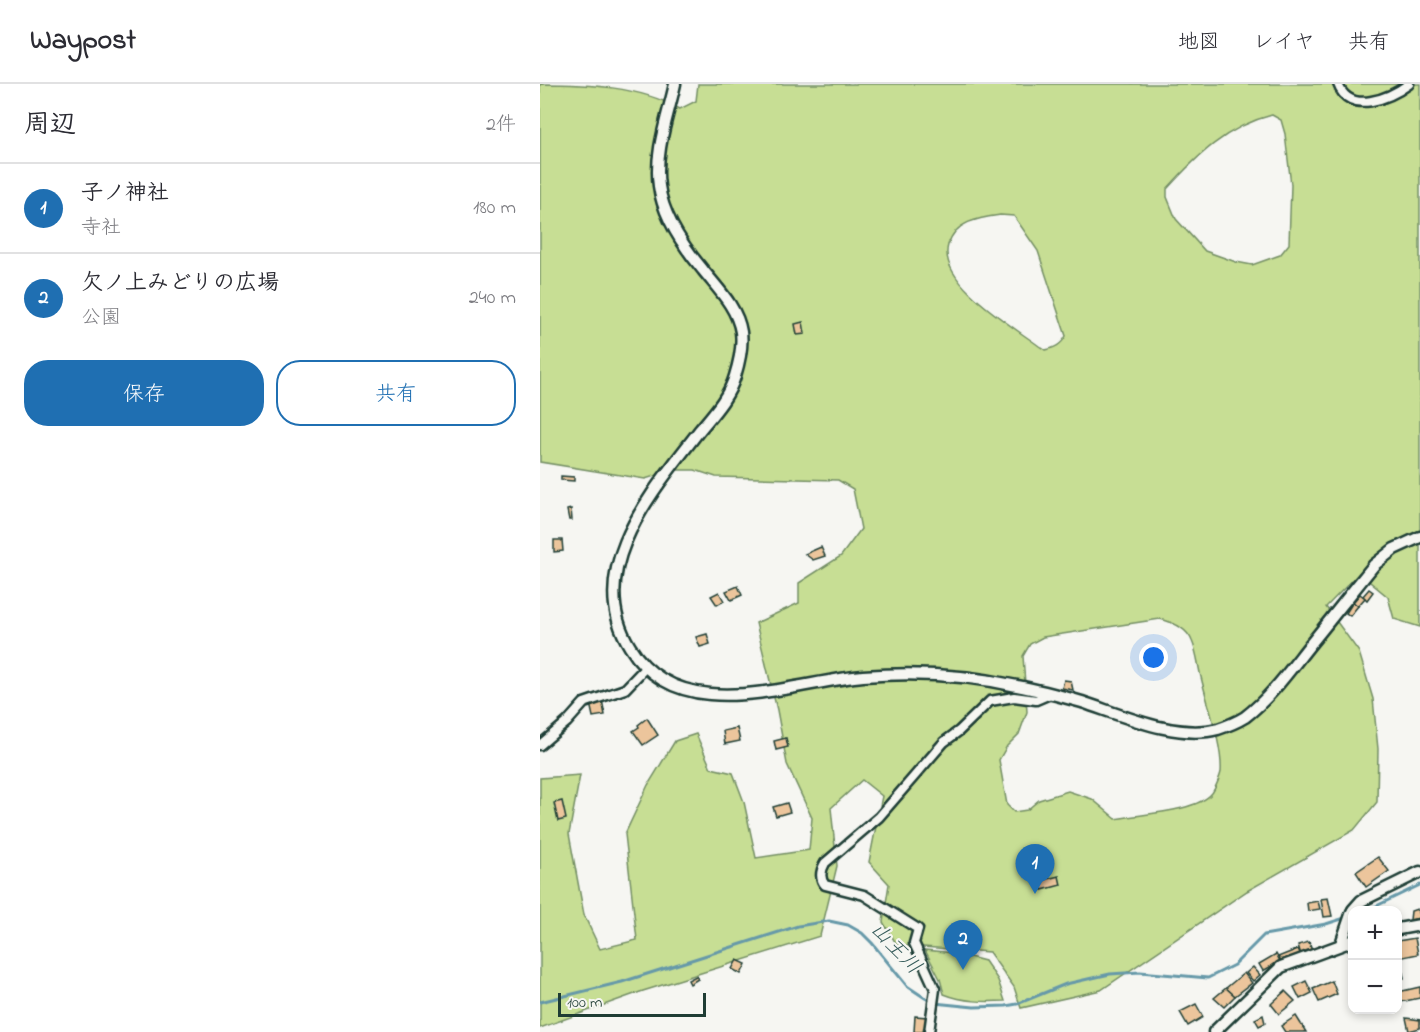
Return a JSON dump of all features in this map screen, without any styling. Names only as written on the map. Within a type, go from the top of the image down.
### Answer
[{"type":"street","points":[[675,84],[662,144],[659,186],[667,214],[678,235],[725,297],[735,315],[741,331],[741,345],[734,380],[722,403],[660,482],[632,527],[616,566],[614,595],[619,624],[631,650],[646,667],[664,681],[686,691],[725,696],[827,680],[905,675],[950,677],[992,682],[1050,694],[1152,725],[1184,731],[1216,729],[1244,718],[1268,695],[1374,565],[1394,549],[1420,537]]},
{"type":"street","points":[[1338,84],[1351,100],[1367,102],[1401,90],[1409,84]]},
{"type":"street","points":[[540,745],[567,722],[584,703],[626,689],[646,667]]},
{"type":"street","points":[[929,1032],[935,989],[914,943],[918,929],[864,895],[825,885],[821,870],[825,863],[879,817],[944,742],[959,731],[990,700],[1014,697],[1036,700],[1050,694]]},
{"type":"street","points":[[1357,906],[1361,901],[1420,872]]},
{"type":"street","points":[[1341,944],[1348,925]]},
{"type":"street","points":[[1402,928],[1420,926]]},
{"type":"street","points":[[1214,1032],[1281,967],[1348,942]]},
{"type":"green space","points":[[540,84],[594,86],[630,91],[664,101],[680,109],[696,101],[698,84],[1420,84],[1420,627],[1394,619],[1388,597],[1359,573],[1326,607],[1359,652],[1373,699],[1378,749],[1377,802],[1354,830],[1247,891],[1101,990],[1021,1008],[1014,987],[989,952],[897,945],[883,922],[889,884],[869,862],[882,796],[862,780],[831,808],[837,866],[820,936],[643,991],[540,1028],[540,778],[580,775],[569,834],[584,915],[600,949],[637,940],[625,834],[648,785],[675,741],[696,734],[711,768],[733,773],[744,802],[756,858],[809,850],[812,818],[787,764],[777,710],[756,623],[799,603],[799,583],[841,556],[861,529],[853,489],[838,480],[716,477],[695,470],[675,470],[645,479],[540,462]],"holes":[[[1272,115],[1281,120],[1285,134],[1291,185],[1289,244],[1280,255],[1252,265],[1205,251],[1176,219],[1167,197],[1167,189],[1189,165],[1214,144],[1241,127]],[[1000,215],[1014,216],[1038,251],[1066,336],[1055,347],[1045,350],[996,315],[965,288],[954,274],[948,259],[948,245],[951,237],[962,226],[976,219]],[[1160,619],[1187,632],[1195,650],[1220,750],[1221,772],[1212,793],[1205,799],[1181,808],[1116,819],[1092,799],[1068,791],[1039,800],[1027,810],[1014,812],[1007,805],[999,760],[1007,746],[1019,734],[1027,712],[1023,656],[1030,644],[1043,637]]]},
{"type":"green space","points":[[925,950],[954,953],[985,961],[998,980],[1005,1001],[974,1001],[944,994],[940,979]]},
{"type":"building","points":[[803,322],[805,334],[797,335],[795,324]]},
{"type":"building","points":[[561,476],[574,477],[574,481],[561,480]]},
{"type":"building","points":[[571,509],[572,520],[569,520],[567,510]]},
{"type":"building","points":[[554,540],[562,540],[563,551],[554,552]]},
{"type":"building","points":[[821,547],[825,556],[813,560],[805,554]]},
{"type":"building","points":[[738,586],[742,595],[731,600],[726,591]]},
{"type":"building","points":[[1369,589],[1373,592],[1367,600],[1363,596]]},
{"type":"building","points":[[719,592],[724,601],[717,605],[711,596]]},
{"type":"building","points":[[1360,594],[1365,598],[1358,606],[1353,602]]},
{"type":"building","points":[[1353,602],[1358,606],[1350,616],[1346,613]]},
{"type":"building","points":[[707,634],[710,644],[700,647],[696,637]]},
{"type":"building","points":[[1064,680],[1071,681],[1073,690],[1062,688]]},
{"type":"building","points":[[602,700],[605,715],[593,717],[590,703]]},
{"type":"building","points":[[647,718],[658,735],[643,745],[633,731]]},
{"type":"building","points":[[737,728],[740,741],[725,744],[723,731]]},
{"type":"building","points":[[786,738],[788,747],[776,750],[774,741]]},
{"type":"building","points":[[562,801],[566,819],[558,821],[554,803]]},
{"type":"building","points":[[787,803],[790,812],[776,816],[773,807]]},
{"type":"building","points":[[1378,857],[1389,871],[1366,887],[1356,872]]},
{"type":"building","points":[[1059,876],[1061,885],[1042,890],[1039,881]]},
{"type":"building","points":[[1328,898],[1332,916],[1324,917],[1321,899]]},
{"type":"building","points":[[1318,901],[1320,909],[1308,911],[1307,903]]},
{"type":"building","points":[[1417,909],[1420,918],[1410,920],[1411,911]]},
{"type":"building","points":[[1415,938],[1418,954],[1402,957],[1402,940]]},
{"type":"building","points":[[1309,942],[1312,951],[1301,955],[1298,945]]},
{"type":"building","points":[[1298,949],[1301,955],[1284,963],[1278,957]]},
{"type":"building","points":[[1276,954],[1280,961],[1263,971],[1259,964]]},
{"type":"building","points":[[737,960],[746,964],[741,974],[732,969]]},
{"type":"building","points":[[1253,967],[1260,975],[1253,981],[1246,973]]},
{"type":"building","points":[[1244,973],[1252,983],[1235,996],[1226,988]]},
{"type":"building","points":[[696,976],[698,979],[690,984],[688,980]]},
{"type":"building","points":[[1306,981],[1312,993],[1300,999],[1294,987]]},
{"type":"building","points":[[1332,981],[1337,994],[1319,1002],[1313,989]]},
{"type":"building","points":[[1420,987],[1420,998],[1402,1002],[1402,991]]},
{"type":"building","points":[[1226,988],[1235,996],[1224,1007],[1214,998]]},
{"type":"building","points":[[1285,991],[1295,1001],[1279,1014],[1271,1004]]},
{"type":"building","points":[[1196,1004],[1203,1017],[1188,1026],[1180,1012]]},
{"type":"building","points":[[1263,1015],[1265,1023],[1259,1026],[1255,1019]]},
{"type":"building","points":[[915,1016],[927,1017],[925,1032],[914,1032]]},
{"type":"building","points":[[1296,1016],[1306,1032],[1285,1032],[1281,1026]]},
{"type":"building","points":[[1406,1018],[1420,1020],[1420,1028],[1409,1031]]},
{"type":"waterway","points":[[1376,906],[1420,885]]},
{"type":"waterway","name":"山王川","points":[[540,1002],[622,982],[798,926],[829,921],[848,925],[862,933],[907,986],[934,1003],[974,1007],[1006,1006],[1017,1004],[1066,984],[1110,974],[1140,972],[1208,978],[1234,965],[1264,935],[1326,924],[1348,917]]},
{"type":"place","name":"子ノ神社","points":[[1035,894]]},
{"type":"place","name":"欠ノ上みどりの広場","points":[[963,970]]}]
